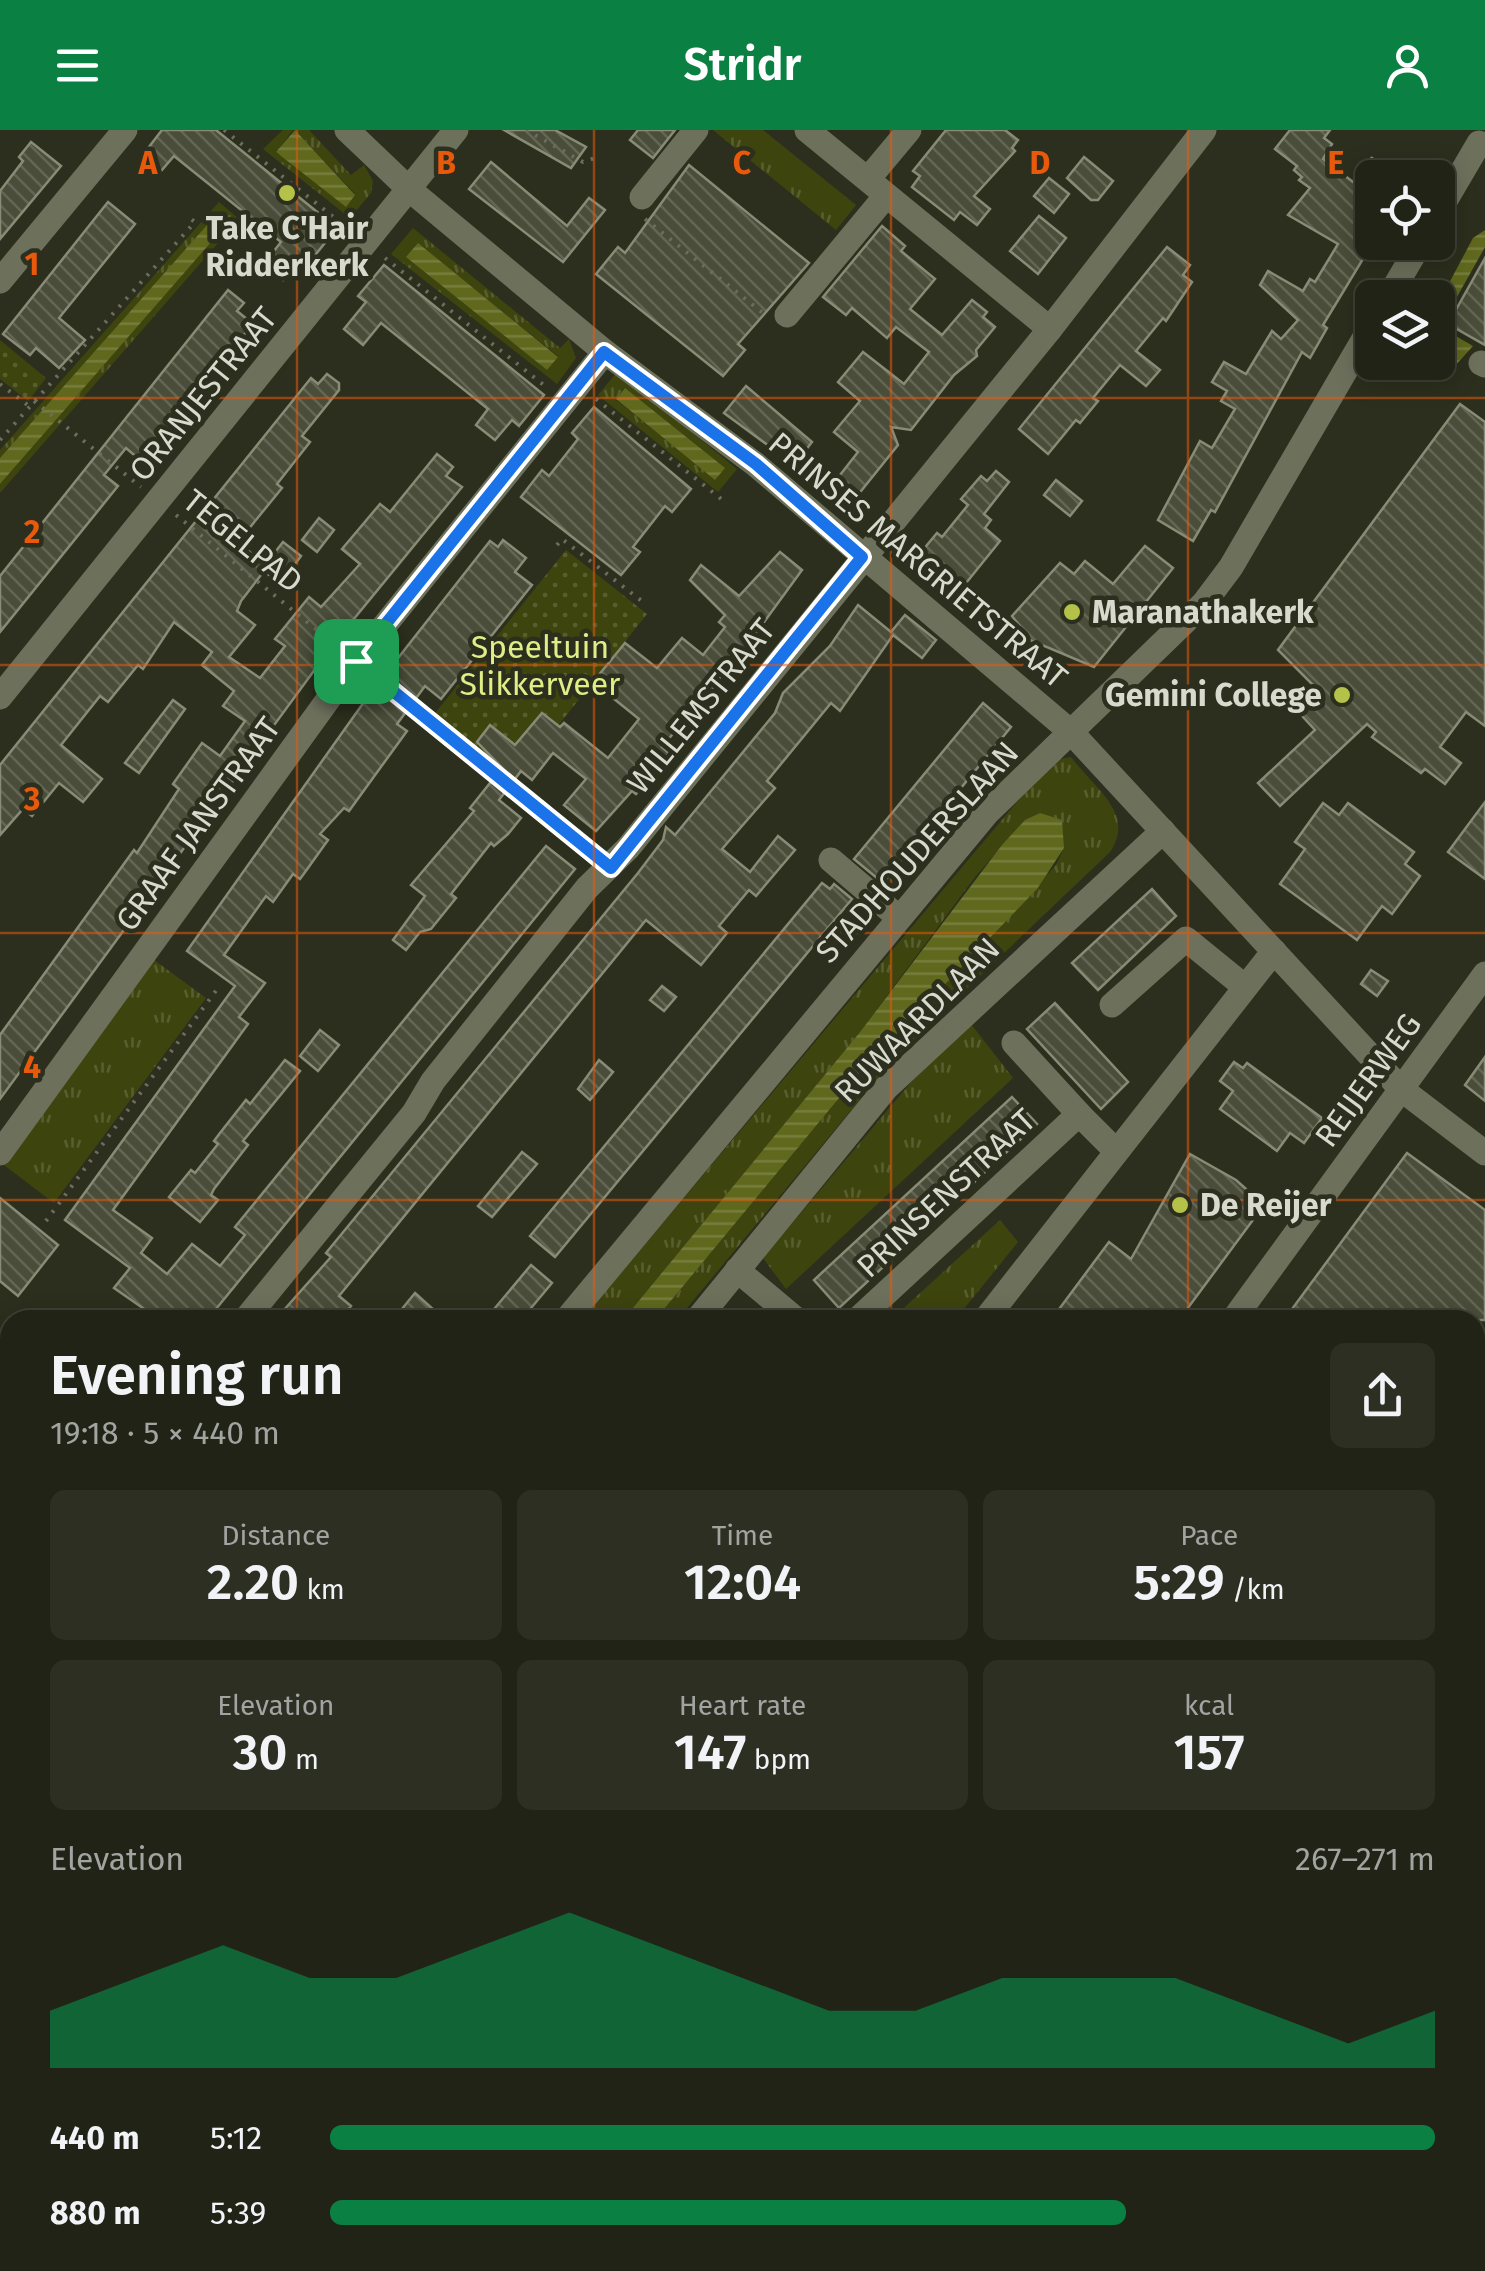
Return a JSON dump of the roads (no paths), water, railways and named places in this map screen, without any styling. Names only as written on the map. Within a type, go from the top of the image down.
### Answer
[{"type":"street","points":[[0,281],[125,130]]},
{"type":"street","name":"PRINSES MARGRIETSTRAAT","points":[[347,130],[410,190],[604,352],[756,464],[1072,732],[1401,1089],[1485,1153]]},
{"type":"street","name":"ORANJESTRAAT","points":[[0,697],[456,130]]},
{"type":"street","points":[[637,203],[696,130]]},
{"type":"street","points":[[807,130],[1050,329]]},
{"type":"street","points":[[775,314],[876,188],[909,130]]},
{"type":"street","name":"WILLEMSTRAAT","points":[[253,1310],[414,1113],[433,1081],[587,888],[611,868],[1050,329],[1204,130]]},
{"type":"street","points":[[1455,130],[1482,145],[1455,187]]},
{"type":"street","name":"GRAAF JANSTRAAT","points":[[0,1153],[356,661],[604,352]]},
{"type":"street","name":"STADHOUDERSLAAN","points":[[574,1310],[987,812],[1204,602],[1231,567],[1355,354]]},
{"type":"street","name":"RUWAARDLAAN","points":[[704,1310],[886,1088],[1163,831]]},
{"type":"street","points":[[831,860],[898,916]]},
{"type":"street","points":[[1112,1005],[1186,939],[1244,987]]},
{"type":"street","points":[[993,1310],[1274,952]]},
{"type":"street","name":"REIJERWEG","points":[[1239,1310],[1485,974]]},
{"type":"street","name":"PRINSENSTRAAT","points":[[1014,1043],[1116,1152]]},
{"type":"street","name":"PRINSENSTRAAT","points":[[869,1310],[1079,1114]]},
{"type":"street","points":[[737,1270],[785,1310]]},
{"type":"place","name":"Take C'Hair Ridderkerk","points":[[287,193]]},
{"type":"place","name":"Maranathakerk","points":[[1072,612]]},
{"type":"place","name":"Gemini College","points":[[1342,695]]},
{"type":"place","name":"De Reijer","points":[[1180,1205]]},
{"type":"park label","name":"Speeltuin Slikkerveer","points":[[540,666]]}]
